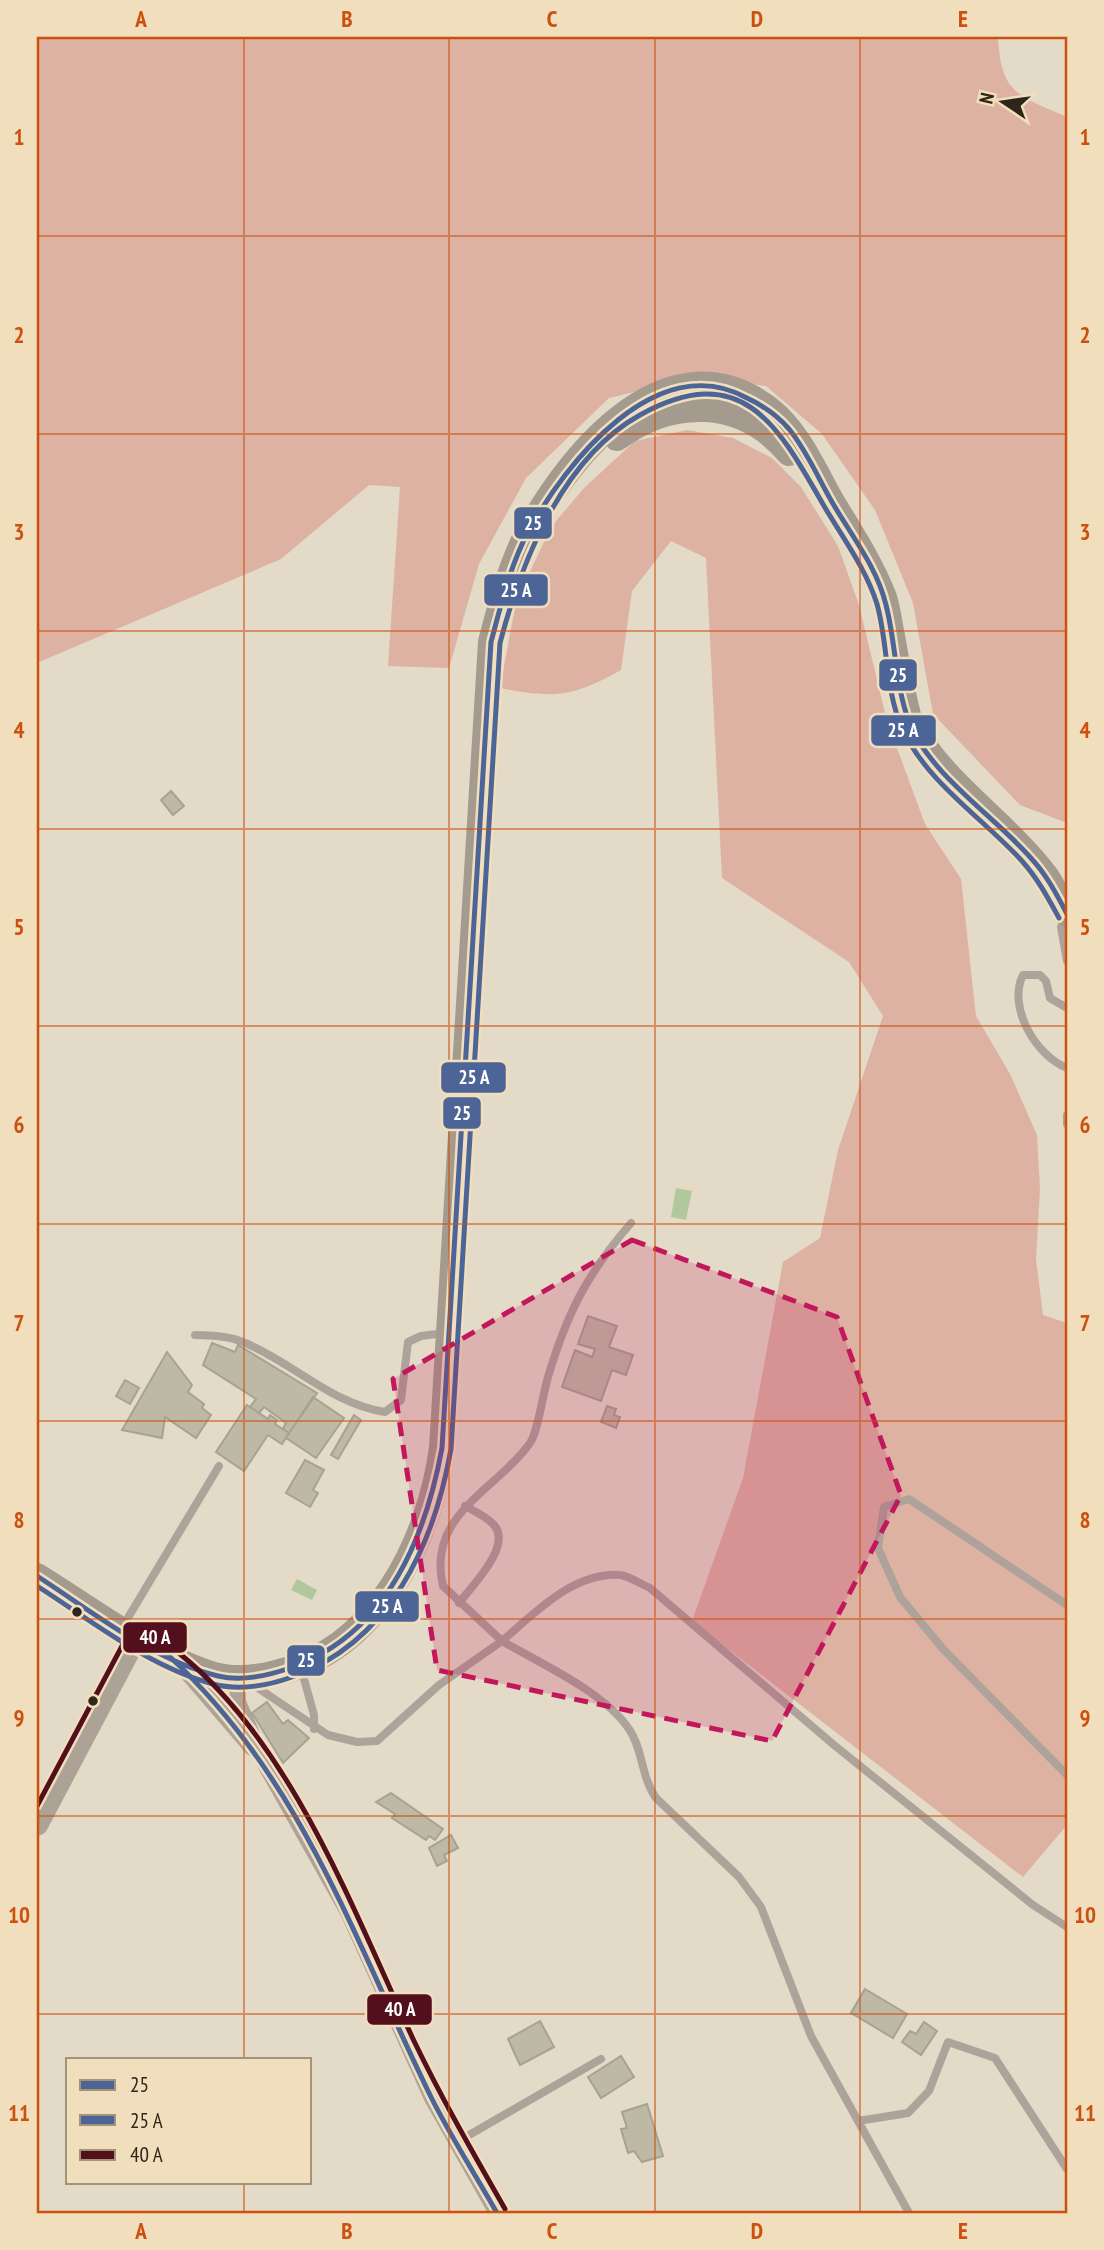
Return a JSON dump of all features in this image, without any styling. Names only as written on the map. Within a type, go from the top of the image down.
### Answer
[{"type":"main road","points":[[37,1576],[175,1660],[240,1683],[301,1668],[364,1623],[407,1564],[436,1492],[442,1448],[491,642],[506,584],[528,532],[554,492],[594,455],[638,422],[667,411],[710,410],[740,417],[767,432],[841,517],[884,597],[910,724],[917,737],[936,762],[1046,877],[1067,914]]},
{"type":"street","points":[[37,1824],[129,1633]]},
{"type":"street","points":[[175,1660],[215,1701],[266,1766],[348,1912],[432,2098],[497,2213]]},
{"type":"street","points":[[215,1701],[240,1683],[266,1766]]},
{"type":"lane","points":[[1067,920],[1061,928],[1067,961]]},
{"type":"lane","points":[[1067,1008],[1050,998],[1046,981],[1040,975],[1023,975],[1017,994],[1031,1039],[1056,1064],[1067,1068]]},
{"type":"lane","points":[[1067,1115],[1067,1124]]},
{"type":"lane","points":[[631,1223],[581,1288],[557,1346],[532,1442],[465,1506],[453,1525],[442,1560],[443,1586],[502,1641],[614,1710],[631,1731],[647,1786],[748,1889],[761,1907],[811,2036],[909,2213]]},
{"type":"lane","points":[[195,1335],[242,1342],[341,1399],[366,1409],[385,1412],[401,1400],[408,1342],[421,1336],[448,1332]]},
{"type":"lane","points":[[129,1633],[219,1466]]},
{"type":"lane","points":[[1067,1605],[909,1499],[884,1507],[878,1548],[900,1597],[943,1649],[1067,1775]]},
{"type":"lane","points":[[460,1603],[493,1559],[499,1542],[492,1523],[465,1506]]},
{"type":"lane","points":[[240,1683],[261,1692],[314,1729],[357,1742],[377,1741],[439,1685],[502,1641],[562,1591],[597,1577],[622,1575],[650,1588],[834,1745],[1033,1905],[1067,1927]]},
{"type":"lane","points":[[301,1668],[314,1715],[314,1729]]},
{"type":"lane","points":[[858,2121],[908,2113],[929,2091],[948,2042],[995,2058],[1067,2169]]},
{"type":"lane","points":[[457,2142],[601,2059]]},
{"type":"highlighted area","points":[[632,1240],[837,1317],[901,1495],[772,1741],[437,1670],[393,1379]]},
{"type":"shaded area","points":[[37,37],[998,37],[1003,70],[1008,81],[1023,97],[1065,116],[1067,86],[1067,823],[1020,805],[933,714],[913,603],[875,510],[822,434],[766,386],[696,377],[609,398],[526,478],[479,564],[449,668],[388,666],[400,487],[369,485],[281,559],[37,663]]},
{"type":"shaded area","points":[[687,430],[733,438],[772,458],[801,487],[838,546],[859,605],[887,721],[925,824],[961,879],[976,1016],[1010,1074],[1037,1135],[1040,1189],[1036,1259],[1043,1315],[1067,1323],[1067,1825],[1023,1877],[692,1621],[743,1478],[783,1262],[820,1238],[838,1150],[883,1016],[849,962],[722,878],[706,558],[671,541],[632,591],[621,670],[589,686],[563,693],[535,694],[500,688],[516,602],[551,527],[584,488],[635,441]]},
{"type":"shaded area","points":[[676,1188],[692,1191],[686,1220],[671,1217]]},
{"type":"shaded area","points":[[297,1579],[317,1590],[312,1600],[291,1590]]},
{"type":"building","points":[[171,791],[184,806],[173,815],[161,800]]},
{"type":"building","points":[[588,1316],[617,1326],[609,1347],[633,1355],[626,1375],[612,1370],[601,1401],[562,1387],[575,1350],[592,1357],[595,1349],[578,1344]]},
{"type":"building","points":[[212,1343],[235,1352],[238,1345],[317,1393],[289,1433],[283,1429],[286,1423],[264,1407],[259,1413],[250,1407],[256,1399],[203,1365]]},
{"type":"building","points":[[167,1352],[192,1385],[188,1392],[204,1404],[202,1408],[211,1415],[196,1438],[165,1417],[162,1438],[122,1430]]},
{"type":"building","points":[[125,1380],[139,1388],[130,1404],[116,1396]]},
{"type":"building","points":[[313,1397],[344,1418],[316,1458],[286,1438]]},
{"type":"building","points":[[247,1405],[268,1419],[270,1415],[277,1420],[275,1424],[289,1433],[282,1444],[268,1435],[244,1471],[216,1452]]},
{"type":"building","points":[[607,1406],[616,1409],[614,1415],[620,1417],[616,1428],[601,1422]]},
{"type":"building","points":[[354,1415],[361,1420],[338,1459],[331,1455]]},
{"type":"building","points":[[305,1460],[324,1470],[313,1490],[318,1493],[310,1507],[286,1493]]},
{"type":"building","points":[[267,1702],[283,1724],[288,1720],[309,1738],[283,1763],[252,1713]]},
{"type":"building","points":[[391,1793],[443,1829],[435,1840],[429,1836],[426,1840],[392,1818],[395,1814],[376,1802]]},
{"type":"building","points":[[451,1835],[458,1848],[444,1855],[447,1861],[437,1866],[429,1848]]},
{"type":"building","points":[[865,1989],[907,2014],[893,2038],[851,2013]]},
{"type":"building","points":[[540,2021],[554,2047],[520,2065],[508,2039]]},
{"type":"building","points":[[924,2022],[937,2031],[921,2055],[902,2042],[910,2031],[916,2034]]},
{"type":"building","points":[[621,2056],[634,2077],[601,2098],[588,2077]]},
{"type":"building","points":[[647,2104],[663,2156],[642,2162],[634,2151],[628,2153],[621,2129],[627,2128],[622,2112]]},
{"type":"transit line","name":"25","points":[[37,1576],[146,1647],[194,1669],[227,1678],[263,1676],[290,1668],[323,1653],[351,1633],[375,1608],[395,1580],[424,1517],[442,1448],[491,642],[516,558],[545,504],[590,446],[618,420],[648,400],[680,388],[713,387],[759,404],[789,429],[863,552],[882,591],[905,710],[919,742],[947,777],[1036,863],[1067,914]]},
{"type":"transit line","points":[[37,1586],[122,1642],[166,1666],[213,1684],[253,1686],[292,1677],[326,1661],[356,1640],[381,1615],[402,1586],[419,1554],[433,1520],[451,1449],[500,643],[533,547],[567,485],[588,458],[612,434],[640,415],[676,399],[706,394],[732,398],[754,410],[773,427],[791,450],[867,578],[881,619],[892,698],[912,747],[940,783],[1022,861],[1059,918]]},
{"type":"transit line","points":[[37,1806],[130,1631],[140,1629],[180,1654],[220,1692],[256,1735],[288,1783],[343,1886],[425,2063],[505,2209]]},
{"type":"transit line","name":"25","points":[[169,1656],[215,1704],[255,1754],[290,1808],[321,1863],[431,2097],[497,2213]]}]
